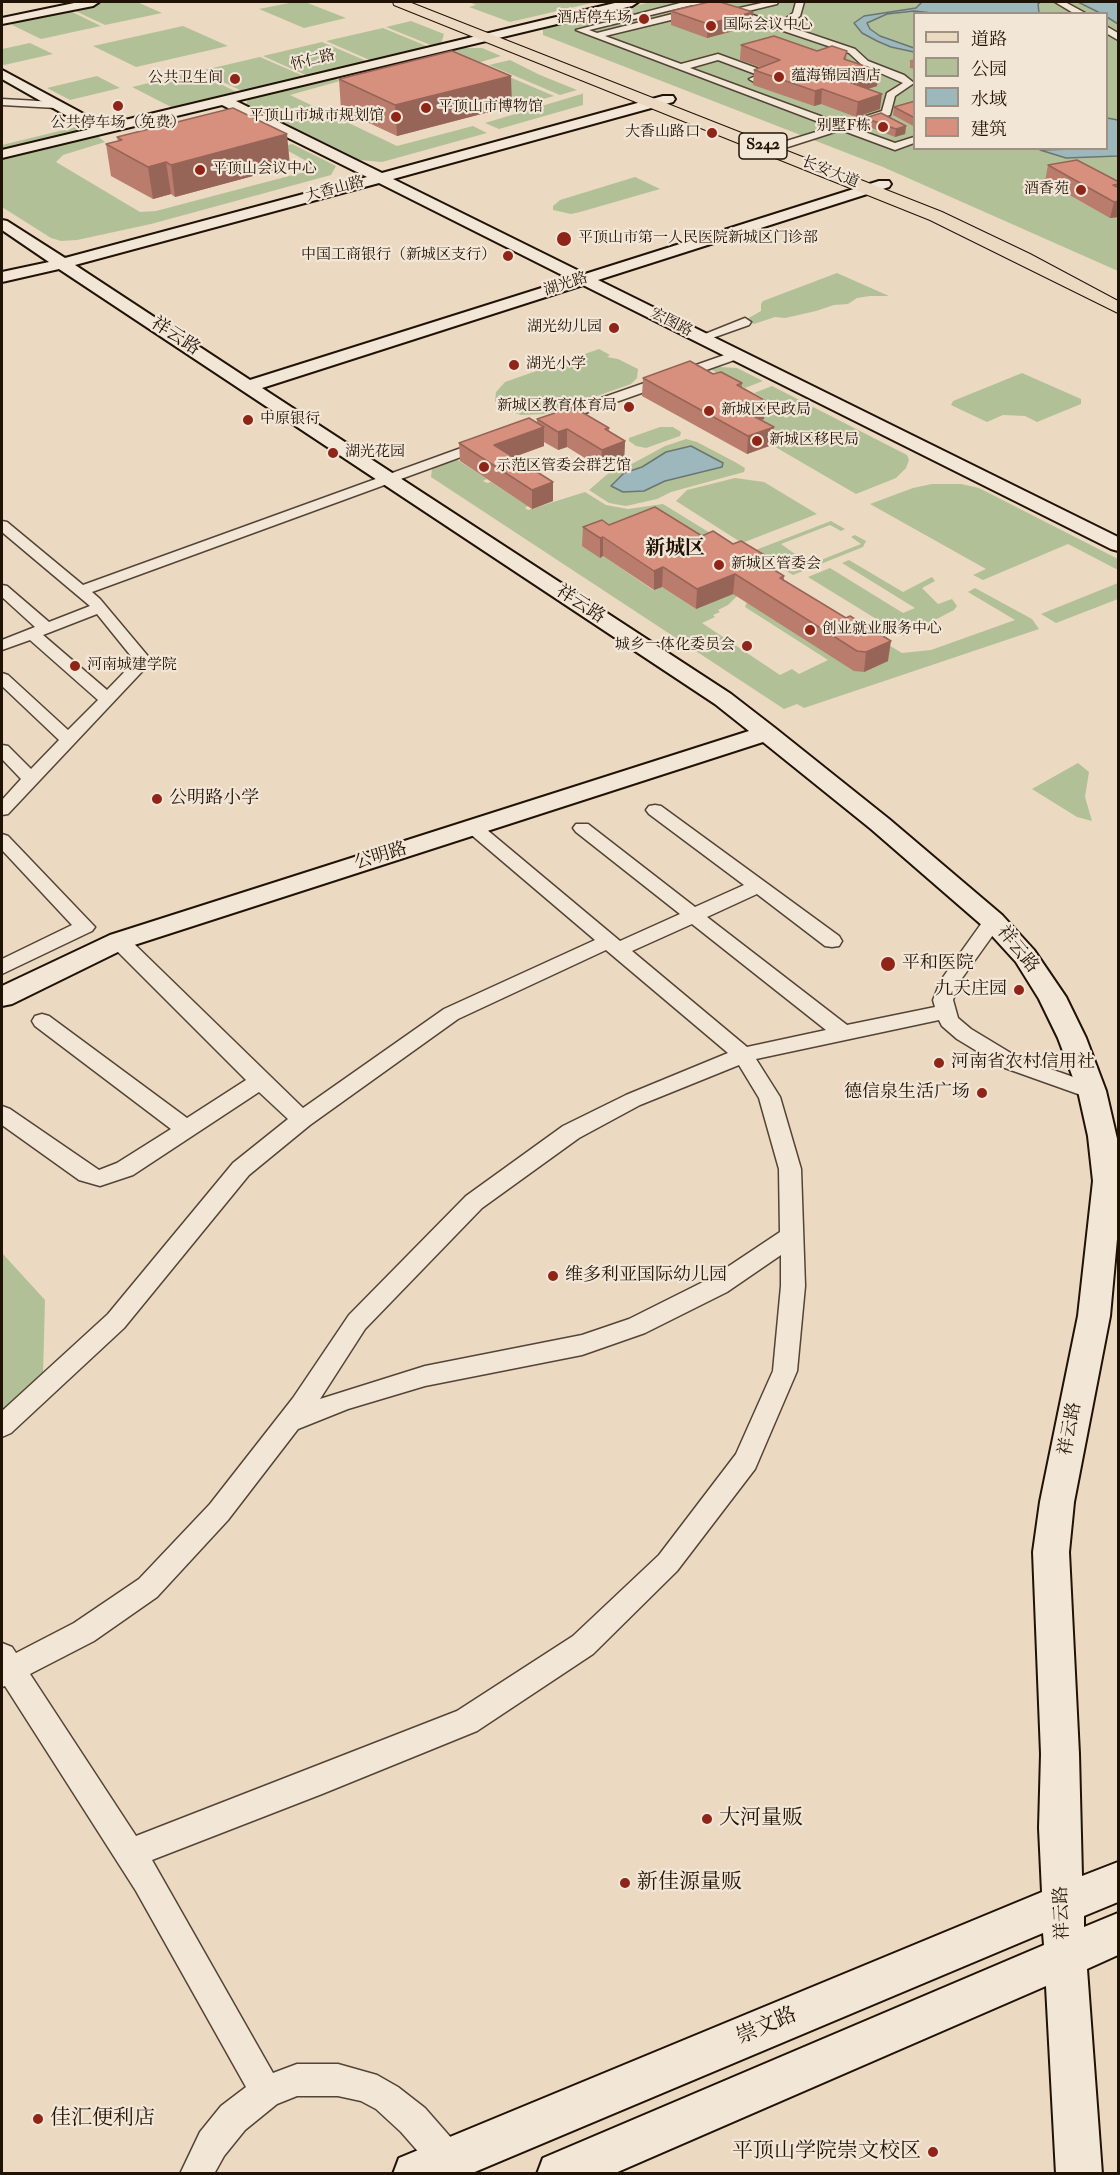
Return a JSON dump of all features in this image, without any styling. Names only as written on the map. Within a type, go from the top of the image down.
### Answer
[{"type":"main road","name":"长安大道","points":[[399,2],[494,34]]},
{"type":"main road","name":"长安大道","points":[[420,2],[656,99],[1010,238],[1119,294]]},
{"type":"main road","name":"长安大道","points":[[656,99],[784,145],[877,186],[1119,309]]},
{"type":"street","points":[[24,2],[43,12]]},
{"type":"street","points":[[2,21],[93,2]]},
{"type":"street","name":"怀仁路","points":[[2,154],[632,2]]},
{"type":"street","points":[[784,145],[840,128],[890,119],[890,95],[909,83],[907,80],[865,63],[852,51],[709,3],[695,2],[580,30],[840,128],[895,147],[913,141]]},
{"type":"street","points":[[596,36],[708,8],[734,12],[774,2]]},
{"type":"street","points":[[780,27],[797,14],[800,2]]},
{"type":"street","points":[[1059,2],[1079,12]]},
{"type":"street","points":[[681,67],[718,57],[767,75],[730,86]]},
{"type":"street","points":[[2,74],[101,129]]},
{"type":"street","name":"大香山路","points":[[2,277],[656,99]]},
{"type":"street","name":"宏图路","points":[[223,100],[1119,545]]},
{"type":"street","points":[[2,102],[56,105]]},
{"type":"street","name":"湖光路","points":[[249,386],[877,186]]},
{"type":"street","name":"祥云路","points":[[2,224],[723,699],[880,824],[993,921],[1025,956],[1052,997],[1072,1038],[1092,1091],[1103,1136],[1108,1181],[1094,1316],[1057,1502],[1051,1552],[1060,1754],[1059,1828],[1079,2174]]},
{"type":"street","name":"大香山路","points":[[2,271],[61,262]]},
{"type":"street","points":[[701,338],[746,322]]},
{"type":"street","points":[[534,426],[736,355]]},
{"type":"street","points":[[80,591],[501,438]]},
{"type":"street","points":[[2,525],[100,608],[144,661],[106,698],[2,810]]},
{"type":"street","points":[[2,589],[39,631],[106,698]]},
{"type":"street","points":[[2,645],[100,608]]},
{"type":"street","points":[[2,678],[69,740]]},
{"type":"street","name":"公明路","points":[[2,997],[119,942],[189,917],[767,733]]},
{"type":"street","points":[[2,750],[31,779]]},
{"type":"street","points":[[655,810],[832,941]]},
{"type":"street","points":[[129,1854],[467,1721],[584,1645],[668,1563],[746,1461],[785,1371],[793,1286],[790,1168],[769,1097],[743,1055],[474,828]]},
{"type":"street","points":[[582,828],[843,1033]]},
{"type":"street","points":[[2,840],[85,927],[2,967]]},
{"type":"street","points":[[2,1426],[116,1321],[241,1169],[302,1119],[451,1014],[615,945],[693,916],[759,886]]},
{"type":"street","points":[[993,921],[951,980],[943,1000],[949,1021],[964,1034],[1011,1063],[1092,1091]]},
{"type":"street","points":[[119,942],[260,1081],[302,1119]]},
{"type":"street","points":[[266,2092],[147,1880],[5,1666],[84,1632],[148,1588],[219,1512],[290,1422],[357,1323],[474,1202],[571,1132],[633,1100],[743,1055],[946,1011]]},
{"type":"street","points":[[42,1021],[186,1129]]},
{"type":"street","points":[[2,1114],[87,1174],[100,1178],[124,1169],[260,1081]]},
{"type":"street","points":[[290,1422],[343,1400],[425,1376],[482,1367],[582,1346],[637,1326],[719,1285],[792,1236]]},
{"type":"street","name":"崇文路","points":[[432,2167],[1119,1882]]},
{"type":"street","points":[[559,2174],[1119,1934]]},
{"type":"street","points":[[196,2174],[212,2144],[232,2118],[266,2092],[297,2080],[338,2080],[366,2086],[387,2097],[413,2120],[432,2167]]},
{"type":"green space","points":[[108,2],[137,2],[162,13],[105,25],[71,9]]},
{"type":"green space","points":[[305,2],[346,18],[304,28],[259,9]]},
{"type":"green space","points":[[469,2],[596,2],[510,22],[469,7],[476,5]]},
{"type":"green space","points":[[651,2],[1078,2],[1098,12],[913,12],[913,150],[1108,150],[1108,18],[1118,24],[1118,271],[883,167],[543,35],[543,28]]},
{"type":"green space","points":[[68,10],[101,26],[41,39],[8,23]]},
{"type":"green space","points":[[411,21],[444,34],[441,44],[433,46],[386,27]]},
{"type":"green space","points":[[183,26],[228,46],[136,67],[93,46]]},
{"type":"green space","points":[[383,28],[429,47],[372,61],[326,41]]},
{"type":"green space","points":[[322,42],[369,62],[310,77],[263,56]]},
{"type":"green space","points":[[30,43],[53,54],[4,65],[2,63],[2,49]]},
{"type":"green space","points":[[456,48],[482,48],[501,56],[451,71],[374,73],[368,70]]},
{"type":"green space","points":[[260,57],[306,77],[244,92],[200,71]]},
{"type":"green space","points":[[510,60],[577,90],[560,95],[489,65]]},
{"type":"green space","points":[[486,67],[554,96],[529,103],[455,73]]},
{"type":"green space","points":[[195,72],[239,93],[175,109],[132,87]]},
{"type":"green space","points":[[97,76],[120,88],[70,100],[47,88]]},
{"type":"green space","points":[[334,78],[340,81],[290,95],[397,146],[473,126],[487,133],[382,162],[360,160],[246,104],[248,99]]},
{"type":"green space","points":[[585,93],[583,94],[583,105],[499,129],[485,123]]},
{"type":"green space","points":[[80,126],[86,130],[2,150],[2,145]]},
{"type":"green space","points":[[96,135],[105,142],[63,155],[56,162],[140,212],[156,211],[308,171],[312,164],[281,147],[292,144],[336,166],[331,175],[151,224],[77,240],[61,241],[51,238],[2,207],[2,159]]},
{"type":"green space","points":[[635,177],[660,189],[571,214],[553,210],[553,206],[560,200]]},
{"type":"green space","points":[[837,273],[889,296],[857,298],[848,304],[834,305],[785,318],[775,317],[754,324],[745,320],[761,311],[763,301]]},
{"type":"green space","points":[[599,349],[610,355],[607,357],[618,359],[638,369],[637,378],[631,384],[546,414],[521,415],[506,410],[495,402],[496,392],[505,382]]},
{"type":"green space","points":[[720,367],[737,368],[763,381],[745,388],[712,370],[701,372]]},
{"type":"green space","points":[[1022,373],[1081,399],[1081,404],[1037,422],[1025,416],[1003,415],[987,422],[951,405],[953,401]]},
{"type":"green space","points":[[772,386],[907,455],[909,460],[906,468],[896,478],[856,494],[741,427],[783,409],[754,393]]},
{"type":"green space","points":[[660,427],[673,427],[681,432],[680,436],[646,448],[636,446],[629,441],[629,438]]},
{"type":"green space","points":[[686,439],[697,442],[735,462],[745,468],[744,472],[671,492],[657,499],[626,506],[609,503],[589,490],[611,471],[630,465],[665,446]]},
{"type":"green space","points":[[456,459],[487,479],[483,481],[491,482],[528,506],[525,508],[528,510],[585,492],[606,505],[628,509],[663,504],[728,544],[663,532],[603,556],[653,590],[662,587],[696,609],[727,578],[738,595],[728,605],[718,610],[720,612],[713,615],[715,617],[702,623],[780,675],[792,669],[799,674],[828,660],[745,607],[747,602],[854,670],[864,672],[887,661],[838,615],[902,653],[931,650],[1015,620],[968,592],[975,588],[1032,619],[1039,629],[804,708],[797,704],[784,709],[431,477],[432,469]]},
{"type":"green space","points":[[735,478],[764,482],[817,514],[742,543],[676,501],[687,490]]},
{"type":"green space","points":[[932,484],[961,484],[979,488],[1118,559],[1118,570],[1068,544],[983,580],[973,575],[986,569],[870,504],[913,488]]},
{"type":"green space","points":[[831,521],[845,529],[841,531],[830,525],[781,544],[795,554],[789,556],[786,554],[772,560],[753,551]]},
{"type":"green space","points":[[855,535],[866,541],[863,547],[793,575],[778,566],[801,557],[811,564],[861,544],[851,537]]},
{"type":"green space","points":[[849,560],[903,592],[932,577],[935,581],[922,588],[938,604],[952,599],[957,606],[954,610],[904,636],[808,577],[830,568],[903,613],[915,608],[842,563]]},
{"type":"green space","points":[[1118,583],[1118,599],[1056,623],[1041,614]]},
{"type":"green space","points":[[1078,763],[1089,772],[1085,797],[1092,821],[1077,817],[1032,789]]},
{"type":"green space","points":[[2,1253],[45,1300],[43,1375],[2,1413]]},
{"type":"water","points":[[922,2],[1041,2],[1038,4],[1039,12],[914,11],[887,14],[867,23],[870,29],[880,36],[913,48],[913,52],[877,41],[862,33],[854,23],[864,16],[916,8]]},
{"type":"water","points":[[1078,2],[1118,2],[1118,24],[1108,18],[1108,12],[1098,12]]},
{"type":"water","points":[[1108,118],[1118,120],[1118,156],[1066,158],[1040,150],[1108,150]]},
{"type":"water","points":[[691,446],[723,463],[722,467],[665,481],[644,491],[623,492],[611,486],[624,473],[642,467],[666,452]]},
{"type":"building","points":[[709,2],[720,2],[753,12],[708,24],[671,11]]},
{"type":"building","points":[[774,36],[817,51],[832,46],[847,51],[844,59],[879,71],[846,81],[882,94],[858,102],[822,89],[815,91],[754,70],[780,60],[741,45]]},
{"type":"building","points":[[452,51],[511,76],[395,105],[339,79]]},
{"type":"building","points":[[913,102],[913,117],[894,107]]},
{"type":"building","points":[[233,108],[287,134],[171,165],[166,162],[148,167],[106,144],[122,140],[117,137]]},
{"type":"building","points":[[881,113],[906,126],[896,129],[865,118]]},
{"type":"building","points":[[1077,160],[1119,182],[1113,185],[1119,188],[1119,201],[1114,202],[1048,165]]},
{"type":"building","points":[[690,361],[713,374],[721,372],[742,383],[737,385],[766,401],[742,410],[774,427],[748,436],[643,378]]},
{"type":"building","points":[[573,407],[609,428],[605,429],[625,441],[602,450],[567,429],[558,432],[537,419]]},
{"type":"building","points":[[529,418],[544,427],[494,445],[553,482],[532,490],[459,443]]},
{"type":"building","points":[[655,507],[702,536],[713,531],[733,544],[741,541],[766,556],[758,560],[784,576],[780,578],[846,618],[850,616],[891,641],[866,652],[857,651],[735,574],[697,589],[663,567],[654,571],[603,537],[600,538],[583,527],[602,520],[609,525]]},
{"type":"place","name":"酒店停车场","points":[[644,19]]},
{"type":"place","name":"国际会议中心","points":[[711,26]]},
{"type":"place","name":"蕴海锦园酒店","points":[[779,77]]},
{"type":"place","name":"公共卫生间","points":[[235,79]]},
{"type":"place","name":"公共停车场（免费）","points":[[118,106]]},
{"type":"place","name":"平顶山市博物馆","points":[[426,108]]},
{"type":"place","name":"平顶山市城市规划馆","points":[[396,117]]},
{"type":"place","name":"别墅F栋","points":[[883,127]]},
{"type":"place","name":"大香山路口","points":[[712,133]]},
{"type":"place","name":"平顶山会议中心","points":[[200,170]]},
{"type":"place","name":"酒香苑","points":[[1081,190]]},
{"type":"place","name":"平顶山市第一人民医院新城区门诊部","points":[[564,239]]},
{"type":"place","name":"中国工商银行（新城区支行）","points":[[508,256]]},
{"type":"place","name":"湖光幼儿园","points":[[614,328]]},
{"type":"place","name":"湖光小学","points":[[514,365]]},
{"type":"place","name":"新城区教育体育局","points":[[629,407]]},
{"type":"place","name":"新城区民政局","points":[[709,411]]},
{"type":"place","name":"中原银行","points":[[248,420]]},
{"type":"place","name":"新城区移民局","points":[[757,441]]},
{"type":"place","name":"湖光花园","points":[[333,453]]},
{"type":"place","name":"示范区管委会群艺馆","points":[[484,467]]},
{"type":"place","name":"新城区管委会","points":[[719,565]]},
{"type":"place","name":"创业就业服务中心","points":[[810,630]]},
{"type":"place","name":"城乡一体化委员会","points":[[747,646]]},
{"type":"place","name":"河南城建学院","points":[[75,666]]},
{"type":"place","name":"公明路小学","points":[[157,799]]},
{"type":"place","name":"平和医院","points":[[888,964]]},
{"type":"place","name":"九天庄园","points":[[1019,990]]},
{"type":"place","name":"河南省农村信用社","points":[[939,1063]]},
{"type":"place","name":"德信泉生活广场","points":[[982,1093]]},
{"type":"place","name":"维多利亚国际幼儿园","points":[[553,1276]]},
{"type":"place","name":"大河量贩","points":[[707,1819]]},
{"type":"place","name":"新佳源量贩","points":[[625,1883]]},
{"type":"place","name":"佳汇便利店","points":[[38,2119]]},
{"type":"place","name":"平顶山学院崇文校区","points":[[933,2152]]},
{"type":"district","name":"新城区","points":[[675,550]]}]
